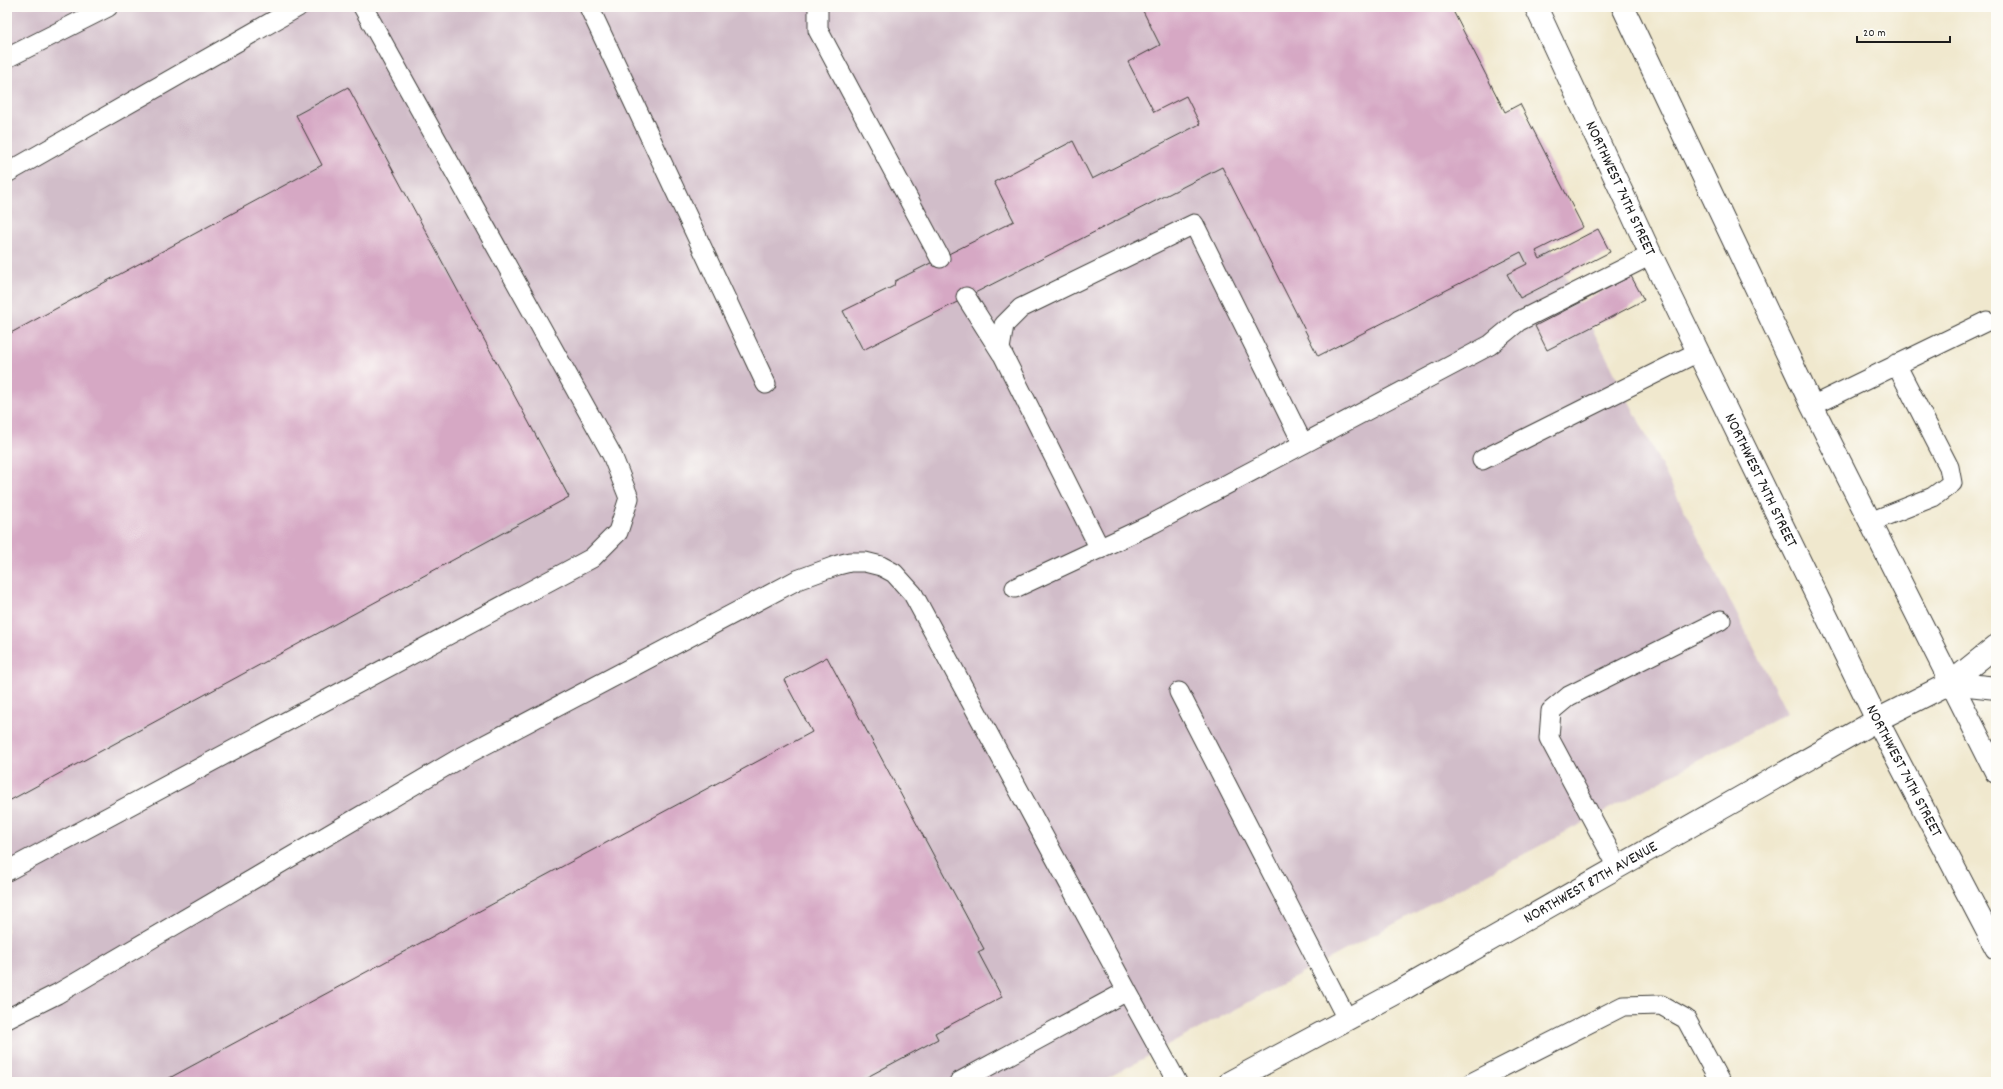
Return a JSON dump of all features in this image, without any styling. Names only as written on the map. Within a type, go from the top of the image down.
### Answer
[{"type":"main road","name":"NORTHWEST 74TH STREET","points":[[1536,7],[1651,255],[1877,720],[1996,948]]},
{"type":"main road","points":[[1623,7],[1812,406],[1996,772]]},
{"type":"main road","name":"NORTHWEST 87TH AVENUE","points":[[1230,1082],[1347,1019],[1877,720],[1950,683],[1996,646]]},
{"type":"main road","points":[[1950,683],[1996,688]]},
{"type":"lane","points":[[7,58],[108,7]]},
{"type":"lane","points":[[7,173],[298,7]]},
{"type":"lane","points":[[7,871],[592,558],[618,532],[629,498],[612,455],[363,7]]},
{"type":"lane","points":[[588,7],[766,384]]},
{"type":"lane","points":[[818,7],[818,30],[940,258]]},
{"type":"lane","points":[[1002,354],[1000,350],[1004,326],[1021,308],[1194,224],[1303,444]]},
{"type":"lane","points":[[1015,588],[1152,524],[1490,345],[1518,321],[1651,255]]},
{"type":"lane","points":[[966,297],[1002,354],[1100,549]]},
{"type":"lane","points":[[1812,406],[1987,321]]},
{"type":"lane","points":[[1482,460],[1698,352]]},
{"type":"lane","points":[[1870,522],[1933,497],[1952,483],[1949,466],[1896,364]]},
{"type":"lane","points":[[7,1019],[57,994],[458,759],[769,594],[826,569],[850,562],[865,562],[881,566],[894,573],[913,594],[1177,1082]]},
{"type":"lane","points":[[1618,867],[1549,738],[1551,712],[1569,696],[1721,620]]},
{"type":"lane","points":[[1179,692],[1347,1019]]},
{"type":"lane","points":[[960,1082],[1127,991]]},
{"type":"lane","points":[[1474,1082],[1623,1006],[1661,1005],[1686,1019],[1720,1082]]},
{"type":"shaded area","points":[[7,7],[1429,7],[1787,713],[1100,1082],[7,1082]]},
{"type":"building","points":[[1141,7],[1451,7],[1505,112],[1520,104],[1583,227],[1536,251],[1540,259],[1598,229],[1610,252],[1520,298],[1507,274],[1527,264],[1521,252],[1318,356],[1222,167],[863,350],[843,311],[894,286],[895,281],[1014,221],[994,182],[1073,141],[1092,179],[1200,124],[1186,96],[1154,112],[1128,62],[1160,45]]},
{"type":"building","points":[[348,87],[569,497],[7,802],[7,335],[322,165],[296,115]]},
{"type":"building","points":[[1631,276],[1644,300],[1547,350],[1535,326]]},
{"type":"building","points":[[827,657],[984,949],[978,952],[1002,997],[935,1033],[938,1039],[858,1082],[162,1082],[812,732],[784,680]]}]
